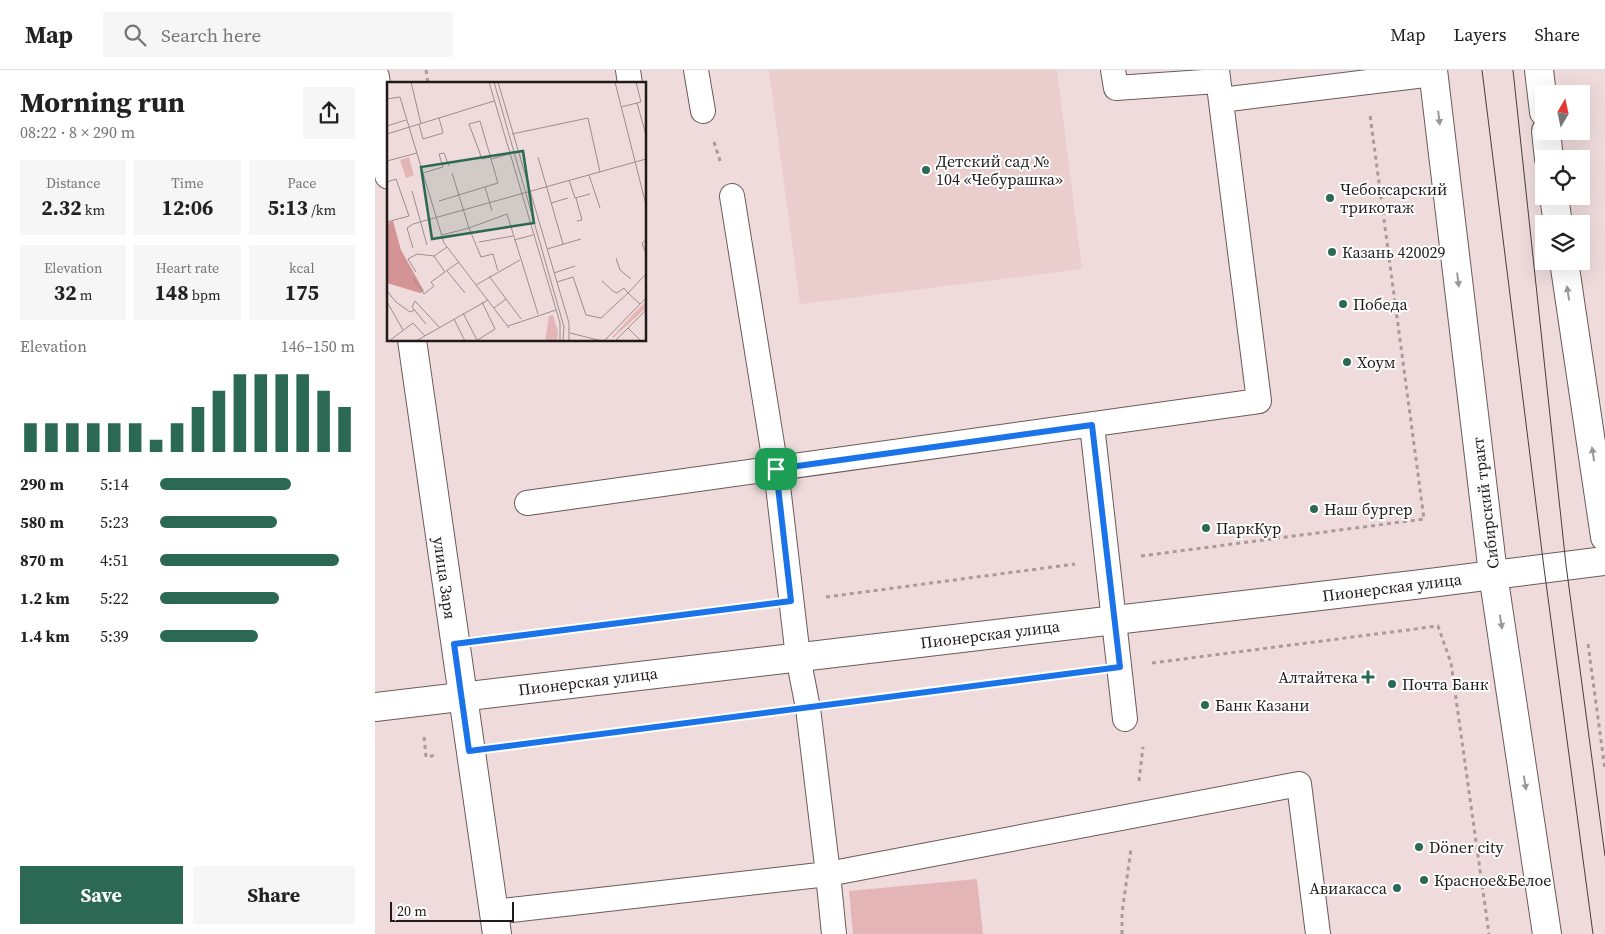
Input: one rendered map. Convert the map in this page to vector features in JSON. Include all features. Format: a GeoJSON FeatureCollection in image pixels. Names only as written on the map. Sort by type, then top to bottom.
{"type":"FeatureCollection","features":[{"type":"Feature","properties":{"kind":"street"},"geometry":{"type":"LineString","coordinates":[[1539,70],[1541,85]]}},
{"type":"Feature","properties":{"kind":"street","name":"Сибирский тракт"},"geometry":{"type":"LineString","coordinates":[[1433,72],[1493,574],[1547,934]]}},
{"type":"Feature","properties":{"kind":"street"},"geometry":{"type":"LineString","coordinates":[[375,77],[387,143]]}},
{"type":"Feature","properties":{"kind":"street"},"geometry":{"type":"LineString","coordinates":[[1565,270],[1605,537]]}},
{"type":"Feature","properties":{"kind":"street","name":"улица Заря"},"geometry":{"type":"LineString","coordinates":[[412,341],[461,696],[495,923]]}},
{"type":"Feature","properties":{"kind":"street","name":"Пионерская улица"},"geometry":{"type":"LineString","coordinates":[[375,707],[1422,584],[1605,560]]}},
{"type":"Feature","properties":{"kind":"lane"},"geometry":{"type":"LineString","coordinates":[[696,70],[703,111]]}},
{"type":"Feature","properties":{"kind":"lane"},"geometry":{"type":"LineString","coordinates":[[1113,70],[1116,88],[1366,81],[1433,72]]}},
{"type":"Feature","properties":{"kind":"lane"},"geometry":{"type":"LineString","coordinates":[[527,503],[1259,400],[1219,84]]}},
{"type":"Feature","properties":{"kind":"lane"},"geometry":{"type":"LineString","coordinates":[[731,196],[776,469],[798,656],[808,708],[834,934]]}},
{"type":"Feature","properties":{"kind":"lane"},"geometry":{"type":"LineString","coordinates":[[1092,425],[1125,720]]}},
{"type":"Feature","properties":{"kind":"lane"},"geometry":{"type":"LineString","coordinates":[[495,923],[828,874],[1299,784],[1318,934]]}},
{"type":"Feature","properties":{"kind":"path"},"geometry":{"type":"LineString","coordinates":[[454,644],[1425,519],[1366,81]]}},
{"type":"Feature","properties":{"kind":"path"},"geometry":{"type":"LineString","coordinates":[[703,111],[731,196]]}},
{"type":"Feature","properties":{"kind":"path"},"geometry":{"type":"LineString","coordinates":[[469,751],[1438,626],[1451,663],[1489,934]]}},
{"type":"Feature","properties":{"kind":"path"},"geometry":{"type":"LineString","coordinates":[[1588,644],[1605,770]]}},
{"type":"Feature","properties":{"kind":"path"},"geometry":{"type":"LineString","coordinates":[[1122,934],[1122,913],[1135,816]]}},
{"type":"Feature","properties":{"kind":"shaded area","name":"Детский сад № 104 «Чебурашка»"},"geometry":{"type":"Polygon","coordinates":[[[769,70],[1057,70],[1082,269],[800,304],[769,70]]]}},
{"type":"Feature","properties":{"kind":"shaded area"},"geometry":{"type":"Polygon","coordinates":[[[977,879],[983,934],[853,934],[849,891],[977,879]]]}},
{"type":"Feature","properties":{"kind":"tram line"},"geometry":{"type":"LineString","coordinates":[[1482,70],[1544,568],[1593,934]]}},
{"type":"Feature","properties":{"kind":"tram line"},"geometry":{"type":"LineString","coordinates":[[1513,70],[1566,565],[1605,856]]}},
{"type":"Feature","properties":{"kind":"place","name":"Детский сад № 104 «Чебурашка»"},"geometry":{"type":"Point","coordinates":[926,170]}},
{"type":"Feature","properties":{"kind":"place","name":"Чебоксарский трикотаж"},"geometry":{"type":"Point","coordinates":[1330,198]}},
{"type":"Feature","properties":{"kind":"place","name":"Казань 420029"},"geometry":{"type":"Point","coordinates":[1332,252]}},
{"type":"Feature","properties":{"kind":"place","name":"Победа"},"geometry":{"type":"Point","coordinates":[1343,304]}},
{"type":"Feature","properties":{"kind":"place","name":"Хоум"},"geometry":{"type":"Point","coordinates":[1347,362]}},
{"type":"Feature","properties":{"kind":"place","name":"Наш бургер"},"geometry":{"type":"Point","coordinates":[1314,509]}},
{"type":"Feature","properties":{"kind":"place","name":"ПаркКур"},"geometry":{"type":"Point","coordinates":[1206,528]}},
{"type":"Feature","properties":{"kind":"place","name":"Алтайтека"},"geometry":{"type":"Point","coordinates":[1368,677]}},
{"type":"Feature","properties":{"kind":"place","name":"Почта Банк"},"geometry":{"type":"Point","coordinates":[1392,684]}},
{"type":"Feature","properties":{"kind":"place","name":"Банк Казани"},"geometry":{"type":"Point","coordinates":[1205,705]}},
{"type":"Feature","properties":{"kind":"place","name":"Döner city"},"geometry":{"type":"Point","coordinates":[1419,847]}},
{"type":"Feature","properties":{"kind":"place","name":"Красное&Белое"},"geometry":{"type":"Point","coordinates":[1424,880]}},
{"type":"Feature","properties":{"kind":"place","name":"Авиакасса"},"geometry":{"type":"Point","coordinates":[1397,888]}},
{"type":"Feature","properties":{"kind":"route"},"geometry":{"type":"LineString","coordinates":[[1092,425],[1120,667],[469,751],[454,644],[791,601],[776,469],[1092,425]]}}]}
